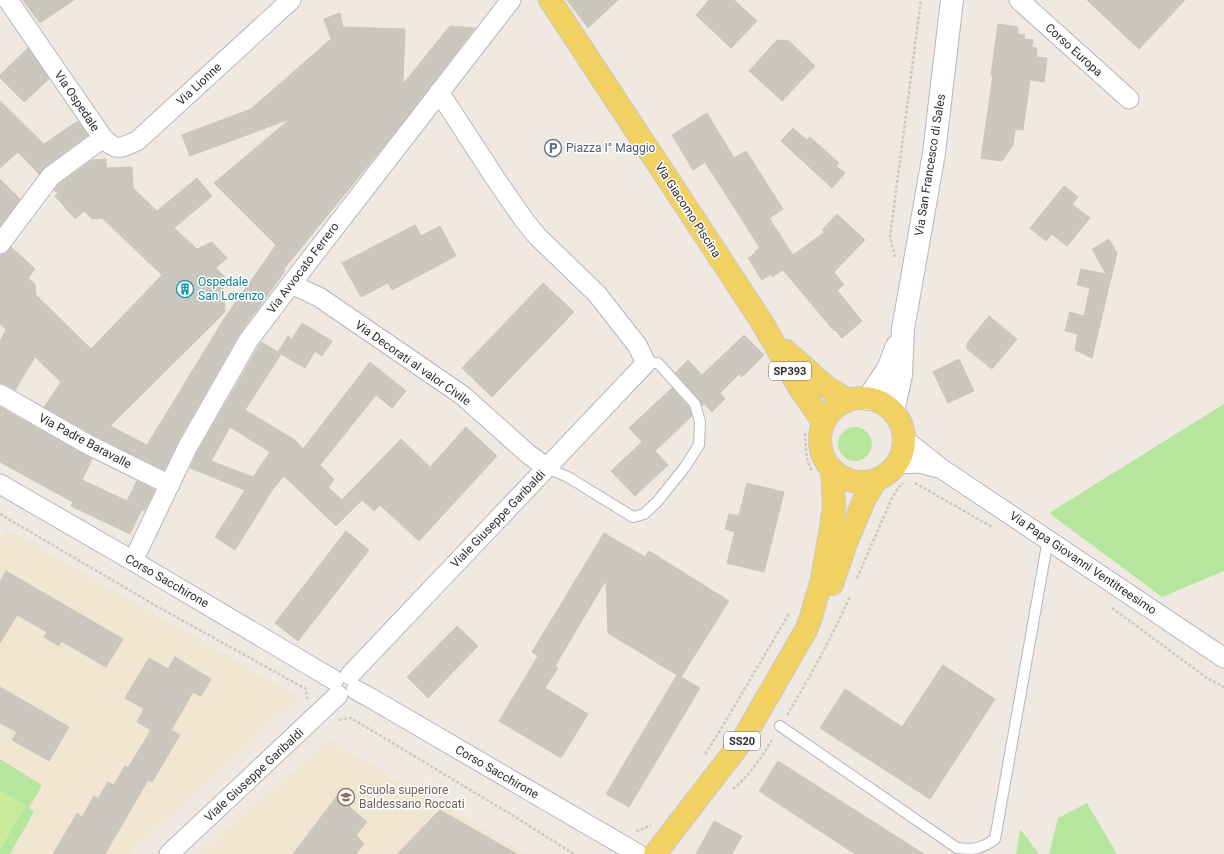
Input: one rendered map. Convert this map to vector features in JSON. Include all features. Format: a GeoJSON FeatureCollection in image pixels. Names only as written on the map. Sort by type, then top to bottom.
{"type":"FeatureCollection","features":[{"type":"Feature","properties":{"kind":"main road","name":"Via Giacomo Piscina"},"geometry":{"type":"LineString","coordinates":[[550,0],[760,319],[799,387],[824,422]]}},
{"type":"Feature","properties":{"kind":"main road","name":"Via San Francesco di Sales"},"geometry":{"type":"LineString","coordinates":[[903,330],[934,153],[952,0]]}},
{"type":"Feature","properties":{"kind":"main road","name":"Via Giacomo Piscina"},"geometry":{"type":"LineString","coordinates":[[760,319],[789,355],[825,386],[858,399]]}},
{"type":"Feature","properties":{"kind":"main road"},"geometry":{"type":"LineString","coordinates":[[858,399],[888,369],[903,330]]}},
{"type":"Feature","properties":{"kind":"main road"},"geometry":{"type":"LineString","coordinates":[[893,412],[900,375],[903,330]]}},
{"type":"Feature","properties":{"kind":"main road"},"geometry":{"type":"LineString","coordinates":[[858,399],[882,403],[893,412],[899,420],[904,439],[900,473],[888,473],[876,480],[853,482],[832,470],[824,460],[820,448],[820,435],[824,422],[838,405],[858,399]]}},
{"type":"Feature","properties":{"kind":"main road","name":"SS20"},"geometry":{"type":"LineString","coordinates":[[655,854],[742,741],[806,630],[822,579],[832,527],[834,507],[832,470]]}},
{"type":"Feature","properties":{"kind":"main road","name":"SS20"},"geometry":{"type":"LineString","coordinates":[[811,617],[832,585],[846,542],[865,498],[876,480]]}},
{"type":"Feature","properties":{"kind":"street","name":"Via Ospedale"},"geometry":{"type":"LineString","coordinates":[[0,244],[51,176],[102,138],[8,0]]}},
{"type":"Feature","properties":{"kind":"street","name":"Via Lionne"},"geometry":{"type":"LineString","coordinates":[[102,138],[110,146],[120,148],[137,141],[291,0]]}},
{"type":"Feature","properties":{"kind":"street","name":"Via Avvocato Ferrero"},"geometry":{"type":"LineString","coordinates":[[133,561],[187,448],[248,341],[511,0]]}},
{"type":"Feature","properties":{"kind":"street","name":"Corso Europa"},"geometry":{"type":"LineString","coordinates":[[1019,0],[1129,100]]}},
{"type":"Feature","properties":{"kind":"street"},"geometry":{"type":"LineString","coordinates":[[439,92],[494,178],[524,220],[537,236],[597,294],[637,345],[646,363]]}},
{"type":"Feature","properties":{"kind":"street","name":"Via Decorati al valor Civile"},"geometry":{"type":"LineString","coordinates":[[291,284],[319,297],[462,395],[527,453],[547,468]]}},
{"type":"Feature","properties":{"kind":"street","name":"Viale Giuseppe Garibaldi"},"geometry":{"type":"LineString","coordinates":[[169,854],[344,685],[646,363]]}},
{"type":"Feature","properties":{"kind":"street","name":"Via Padre Baravalle"},"geometry":{"type":"LineString","coordinates":[[0,394],[87,444],[170,485]]}},
{"type":"Feature","properties":{"kind":"street","name":"Via Papa Giovanni Ventitreesimo"},"geometry":{"type":"LineString","coordinates":[[904,439],[942,469],[1224,658]]}},
{"type":"Feature","properties":{"kind":"street","name":"Via Papa Giovanni Ventitreesimo"},"geometry":{"type":"LineString","coordinates":[[900,473],[920,463],[942,469]]}},
{"type":"Feature","properties":{"kind":"street","name":"Corso Sacchirone"},"geometry":{"type":"LineString","coordinates":[[0,484],[344,685],[369,697],[638,854]]}},
{"type":"Feature","properties":{"kind":"lane"},"geometry":{"type":"LineString","coordinates":[[547,468],[568,477],[633,517],[644,514],[657,502],[685,467],[699,445],[700,422],[695,404],[658,363],[646,363]]}},
{"type":"Feature","properties":{"kind":"lane"},"geometry":{"type":"LineString","coordinates":[[780,726],[957,848],[970,850],[986,845],[995,839],[1048,539]]}},
{"type":"Feature","properties":{"kind":"path"},"geometry":{"type":"LineString","coordinates":[[854,585],[892,498],[898,488],[900,473]]}},
{"type":"Feature","properties":{"kind":"path"},"geometry":{"type":"LineString","coordinates":[[913,482],[998,531]]}},
{"type":"Feature","properties":{"kind":"path"},"geometry":{"type":"LineString","coordinates":[[0,514],[158,606],[306,689],[308,703]]}},
{"type":"Feature","properties":{"kind":"path"},"geometry":{"type":"LineString","coordinates":[[730,790],[748,774],[762,758],[828,642],[851,592]]}},
{"type":"Feature","properties":{"kind":"path"},"geometry":{"type":"LineString","coordinates":[[1107,604],[1207,678],[1224,687]]}},
{"type":"Feature","properties":{"kind":"path"},"geometry":{"type":"LineString","coordinates":[[335,721],[351,718],[574,854]]}},
{"type":"Feature","properties":{"kind":"shaded area"},"geometry":{"type":"Polygon","coordinates":[[[7,529],[299,697],[130,854],[10,854],[34,813],[29,808],[42,785],[0,759],[0,541],[7,529]]]}},
{"type":"Feature","properties":{"kind":"shaded area","name":"Scuola superiore Baldessano Roccati"},"geometry":{"type":"Polygon","coordinates":[[[329,740],[527,854],[198,854],[329,740]]]}},
{"type":"Feature","properties":{"kind":"green space"},"geometry":{"type":"Polygon","coordinates":[[[1224,404],[1224,571],[1162,597],[1049,513],[1224,404]]]}},
{"type":"Feature","properties":{"kind":"green space"},"geometry":{"type":"Polygon","coordinates":[[[855,427],[867,432],[872,444],[867,456],[855,461],[843,456],[838,444],[843,432],[855,427]]]}},
{"type":"Feature","properties":{"kind":"green space"},"geometry":{"type":"Polygon","coordinates":[[[0,759],[42,785],[29,808],[34,812],[10,854],[0,854],[0,759]]]}},
{"type":"Feature","properties":{"kind":"green space"},"geometry":{"type":"Polygon","coordinates":[[[0,791],[26,805],[0,850],[0,791]]]}},
{"type":"Feature","properties":{"kind":"green space"},"geometry":{"type":"Polygon","coordinates":[[[1087,803],[1117,854],[1049,854],[1058,818],[1087,803]]]}},
{"type":"Feature","properties":{"kind":"green space"},"geometry":{"type":"Polygon","coordinates":[[[1020,829],[1039,854],[1016,854],[1020,829]]]}},
{"type":"Feature","properties":{"kind":"building"},"geometry":{"type":"Polygon","coordinates":[[[23,0],[74,0],[40,23],[23,0]]]}},
{"type":"Feature","properties":{"kind":"building"},"geometry":{"type":"Polygon","coordinates":[[[567,0],[618,0],[588,28],[567,0]]]}},
{"type":"Feature","properties":{"kind":"building"},"geometry":{"type":"Polygon","coordinates":[[[709,0],[734,0],[757,21],[731,48],[696,15],[709,0]]]}},
{"type":"Feature","properties":{"kind":"building"},"geometry":{"type":"Polygon","coordinates":[[[1087,0],[1185,0],[1139,49],[1087,0]]]}},
{"type":"Feature","properties":{"kind":"building"},"geometry":{"type":"Polygon","coordinates":[[[340,13],[343,27],[405,29],[403,84],[450,26],[475,28],[401,125],[283,270],[285,271],[238,336],[177,443],[164,470],[92,434],[44,407],[61,382],[35,357],[15,390],[5,384],[0,383],[0,341],[6,330],[0,324],[0,255],[5,254],[11,247],[35,269],[28,278],[35,284],[36,295],[91,349],[162,275],[102,218],[92,219],[84,211],[75,219],[55,196],[58,193],[54,190],[59,184],[92,160],[106,159],[106,168],[132,167],[133,188],[157,211],[197,178],[212,196],[174,228],[197,249],[212,242],[227,258],[216,268],[223,275],[225,312],[110,426],[147,445],[224,319],[276,245],[214,183],[290,119],[190,156],[182,135],[251,109],[331,39],[324,19],[340,13]]]}},
{"type":"Feature","properties":{"kind":"building"},"geometry":{"type":"Polygon","coordinates":[[[998,24],[1018,27],[1017,34],[1025,35],[1024,39],[1033,40],[1032,47],[1037,48],[1036,57],[1047,58],[1044,82],[1030,80],[1023,130],[1015,129],[1013,145],[1002,161],[981,158],[993,75],[991,75],[998,24]]]}},
{"type":"Feature","properties":{"kind":"building"},"geometry":{"type":"Polygon","coordinates":[[[777,40],[789,41],[815,66],[782,101],[749,71],[777,40]]]}},
{"type":"Feature","properties":{"kind":"building"},"geometry":{"type":"Polygon","coordinates":[[[28,48],[49,79],[24,102],[0,78],[0,75],[28,48]]]}},
{"type":"Feature","properties":{"kind":"building"},"geometry":{"type":"Polygon","coordinates":[[[0,101],[44,144],[78,121],[88,135],[45,167],[39,174],[18,152],[0,168],[0,101]]]}},
{"type":"Feature","properties":{"kind":"building"},"geometry":{"type":"Polygon","coordinates":[[[707,113],[734,158],[746,151],[783,209],[769,218],[793,255],[825,232],[822,230],[837,214],[865,240],[834,272],[844,285],[837,290],[862,321],[842,338],[835,330],[834,331],[783,270],[772,277],[771,274],[762,280],[748,258],[756,253],[755,251],[760,248],[705,162],[693,170],[672,135],[707,113]]]}},
{"type":"Feature","properties":{"kind":"building"},"geometry":{"type":"Polygon","coordinates":[[[793,128],[807,140],[810,137],[839,163],[836,166],[845,173],[832,188],[781,141],[793,128]]]}},
{"type":"Feature","properties":{"kind":"building"},"geometry":{"type":"Polygon","coordinates":[[[0,179],[20,199],[0,226],[0,179]]]}},
{"type":"Feature","properties":{"kind":"building"},"geometry":{"type":"Polygon","coordinates":[[[1064,186],[1078,197],[1072,204],[1090,218],[1067,246],[1052,234],[1046,241],[1030,228],[1064,186]]]}},
{"type":"Feature","properties":{"kind":"building"},"geometry":{"type":"Polygon","coordinates":[[[415,225],[421,236],[440,226],[456,256],[392,290],[388,283],[361,297],[342,263],[415,225]]]}},
{"type":"Feature","properties":{"kind":"building"},"geometry":{"type":"Polygon","coordinates":[[[1109,239],[1117,253],[1092,358],[1075,350],[1078,334],[1065,331],[1070,312],[1084,316],[1090,288],[1077,285],[1081,269],[1106,274],[1092,249],[1109,239]]]}},
{"type":"Feature","properties":{"kind":"building"},"geometry":{"type":"Polygon","coordinates":[[[543,283],[574,312],[492,397],[462,368],[543,283]]]}},
{"type":"Feature","properties":{"kind":"building"},"geometry":{"type":"Polygon","coordinates":[[[989,316],[1017,339],[992,369],[967,349],[967,343],[989,316]]]}},
{"type":"Feature","properties":{"kind":"building"},"geometry":{"type":"Polygon","coordinates":[[[302,323],[332,341],[322,356],[315,351],[305,368],[281,354],[245,410],[295,440],[303,449],[370,362],[406,391],[392,408],[376,395],[320,465],[334,480],[328,487],[342,500],[401,439],[430,467],[466,427],[497,456],[419,541],[380,505],[374,511],[362,500],[336,526],[284,476],[273,489],[235,550],[215,537],[245,490],[190,468],[197,453],[261,342],[278,352],[288,336],[292,339],[302,323]],[[230,427],[211,461],[253,477],[270,452],[230,427]]]}},
{"type":"Feature","properties":{"kind":"building"},"geometry":{"type":"Polygon","coordinates":[[[744,335],[764,355],[742,377],[739,374],[720,393],[725,399],[712,412],[704,404],[702,406],[700,400],[675,373],[688,360],[702,375],[744,335]]]}},
{"type":"Feature","properties":{"kind":"building"},"geometry":{"type":"Polygon","coordinates":[[[959,359],[974,391],[948,403],[933,372],[959,359]]]}},
{"type":"Feature","properties":{"kind":"building"},"geometry":{"type":"Polygon","coordinates":[[[672,388],[689,407],[692,416],[655,451],[668,465],[635,496],[611,471],[642,442],[629,428],[672,388]]]}},
{"type":"Feature","properties":{"kind":"building"},"geometry":{"type":"Polygon","coordinates":[[[0,407],[92,459],[82,480],[127,501],[137,481],[155,490],[144,511],[142,509],[130,534],[71,506],[73,502],[0,462],[0,407]]]}},
{"type":"Feature","properties":{"kind":"building"},"geometry":{"type":"Polygon","coordinates":[[[747,483],[784,492],[764,572],[727,563],[735,532],[725,529],[729,514],[739,516],[747,483]]]}},
{"type":"Feature","properties":{"kind":"building"},"geometry":{"type":"Polygon","coordinates":[[[346,531],[369,550],[298,641],[275,623],[346,531]]]}},
{"type":"Feature","properties":{"kind":"building"},"geometry":{"type":"Polygon","coordinates":[[[604,533],[645,557],[649,551],[729,601],[681,677],[700,688],[629,807],[606,794],[677,675],[608,633],[606,580],[555,666],[558,668],[545,688],[588,714],[561,758],[499,721],[538,656],[532,652],[604,533]]]}},
{"type":"Feature","properties":{"kind":"building"},"geometry":{"type":"Polygon","coordinates":[[[6,571],[123,639],[106,667],[61,641],[59,646],[44,637],[47,632],[17,615],[0,643],[0,582],[6,571]]]}},
{"type":"Feature","properties":{"kind":"building"},"geometry":{"type":"Polygon","coordinates":[[[457,626],[478,646],[428,698],[407,677],[457,626]]]}},
{"type":"Feature","properties":{"kind":"building"},"geometry":{"type":"Polygon","coordinates":[[[175,657],[211,679],[201,696],[193,692],[171,730],[180,735],[152,782],[148,780],[105,854],[53,854],[77,813],[82,817],[94,796],[98,799],[108,782],[114,785],[125,766],[128,768],[151,730],[137,722],[144,709],[125,698],[149,658],[168,669],[175,657]]]}},
{"type":"Feature","properties":{"kind":"building"},"geometry":{"type":"Polygon","coordinates":[[[943,665],[995,699],[930,799],[820,728],[845,689],[902,727],[943,665]]]}},
{"type":"Feature","properties":{"kind":"building"},"geometry":{"type":"Polygon","coordinates":[[[0,687],[69,727],[49,761],[12,740],[17,732],[0,723],[0,687]]]}},
{"type":"Feature","properties":{"kind":"building"},"geometry":{"type":"Polygon","coordinates":[[[778,761],[924,854],[855,854],[759,791],[778,761]]]}},
{"type":"Feature","properties":{"kind":"building"},"geometry":{"type":"Polygon","coordinates":[[[337,796],[367,822],[356,835],[364,844],[356,854],[293,854],[337,796]]]}},
{"type":"Feature","properties":{"kind":"building"},"geometry":{"type":"Polygon","coordinates":[[[440,810],[517,854],[397,854],[440,810]]]}},
{"type":"Feature","properties":{"kind":"building"},"geometry":{"type":"Polygon","coordinates":[[[714,821],[742,836],[732,854],[696,854],[714,821]]]}},
{"type":"Feature","properties":{"kind":"place","name":"Piazza I° Maggio"},"geometry":{"type":"Point","coordinates":[553,148]}},
{"type":"Feature","properties":{"kind":"place","name":"Ospedale San Lorenzo"},"geometry":{"type":"Point","coordinates":[185,289]}},
{"type":"Feature","properties":{"kind":"place","name":"Scuola superiore Baldessano Roccati"},"geometry":{"type":"Point","coordinates":[346,797]}}]}
